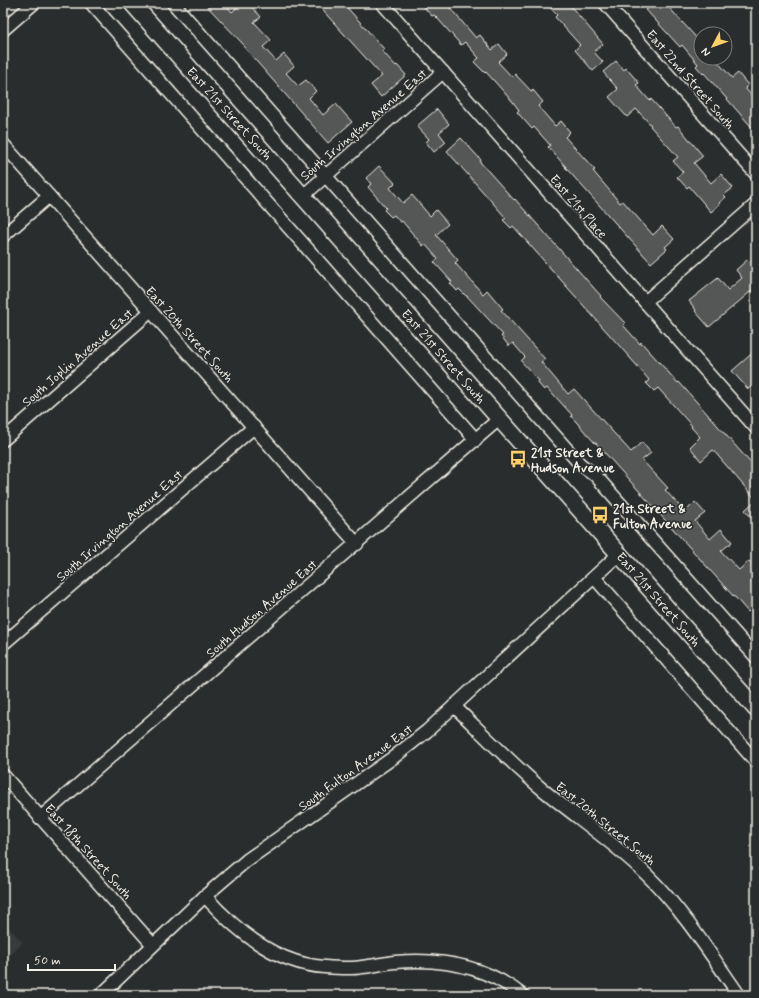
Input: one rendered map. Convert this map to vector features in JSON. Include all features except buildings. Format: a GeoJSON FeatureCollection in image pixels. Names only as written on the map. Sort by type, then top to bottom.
{"type":"FeatureCollection","features":[{"type":"Feature","properties":{"kind":"main road","name":"East 21st Street South"},"geometry":{"type":"LineString","coordinates":[[132,3],[756,709]]}},
{"type":"Feature","properties":{"kind":"street"},"geometry":{"type":"LineString","coordinates":[[3,30],[34,3]]}},
{"type":"Feature","properties":{"kind":"street"},"geometry":{"type":"LineString","coordinates":[[91,3],[476,440]]}},
{"type":"Feature","properties":{"kind":"street"},"geometry":{"type":"LineString","coordinates":[[173,3],[580,464],[596,475],[756,657]]}},
{"type":"Feature","properties":{"kind":"street","name":"East 21st Place"},"geometry":{"type":"LineString","coordinates":[[382,3],[645,302],[754,423]]}},
{"type":"Feature","properties":{"kind":"street","name":"East 22nd Street South"},"geometry":{"type":"LineString","coordinates":[[605,3],[756,174]]}},
{"type":"Feature","properties":{"kind":"street","name":"South Irvington Avenue East"},"geometry":{"type":"LineString","coordinates":[[303,196],[443,72]]}},
{"type":"Feature","properties":{"kind":"street","name":"East 20th Street South"},"geometry":{"type":"LineString","coordinates":[[3,144],[356,544]]}},
{"type":"Feature","properties":{"kind":"street"},"geometry":{"type":"LineString","coordinates":[[3,236],[49,196]]}},
{"type":"Feature","properties":{"kind":"street"},"geometry":{"type":"LineString","coordinates":[[645,302],[756,204]]}},
{"type":"Feature","properties":{"kind":"street","name":"South Joplin Avenue East"},"geometry":{"type":"LineString","coordinates":[[3,440],[151,311]]}},
{"type":"Feature","properties":{"kind":"street","name":"South Hudson Avenue East"},"geometry":{"type":"LineString","coordinates":[[40,818],[499,419]]}},
{"type":"Feature","properties":{"kind":"street","name":"South Irvington Avenue East"},"geometry":{"type":"LineString","coordinates":[[3,644],[254,427]]}},
{"type":"Feature","properties":{"kind":"street","name":"South Fulton Avenue East"},"geometry":{"type":"LineString","coordinates":[[101,995],[205,896],[247,860],[394,757],[427,731],[619,554]]}},
{"type":"Feature","properties":{"kind":"street"},"geometry":{"type":"LineString","coordinates":[[594,577],[756,762]]}},
{"type":"Feature","properties":{"kind":"street","name":"East 20th Street South"},"geometry":{"type":"LineString","coordinates":[[454,706],[541,789],[623,852],[648,876],[675,907],[739,995]]}},
{"type":"Feature","properties":{"kind":"street","name":"East 18th Street South"},"geometry":{"type":"LineString","coordinates":[[3,775],[153,945]]}},
{"type":"Feature","properties":{"kind":"street"},"geometry":{"type":"LineString","coordinates":[[205,896],[224,917],[251,939],[276,953],[302,963],[324,967],[360,968],[395,962],[442,962],[466,966],[484,972],[522,995]]}},
{"type":"Feature","properties":{"kind":"shaded area"},"geometry":{"type":"Polygon","coordinates":[[[3,921],[23,943],[3,961],[3,921]]]}},
{"type":"Feature","properties":{"kind":"place","name":"21st Street & Hudson Avenue"},"geometry":{"type":"Point","coordinates":[518,459]}},
{"type":"Feature","properties":{"kind":"place","name":"21st Street & Fulton Avenue"},"geometry":{"type":"Point","coordinates":[600,515]}}]}
